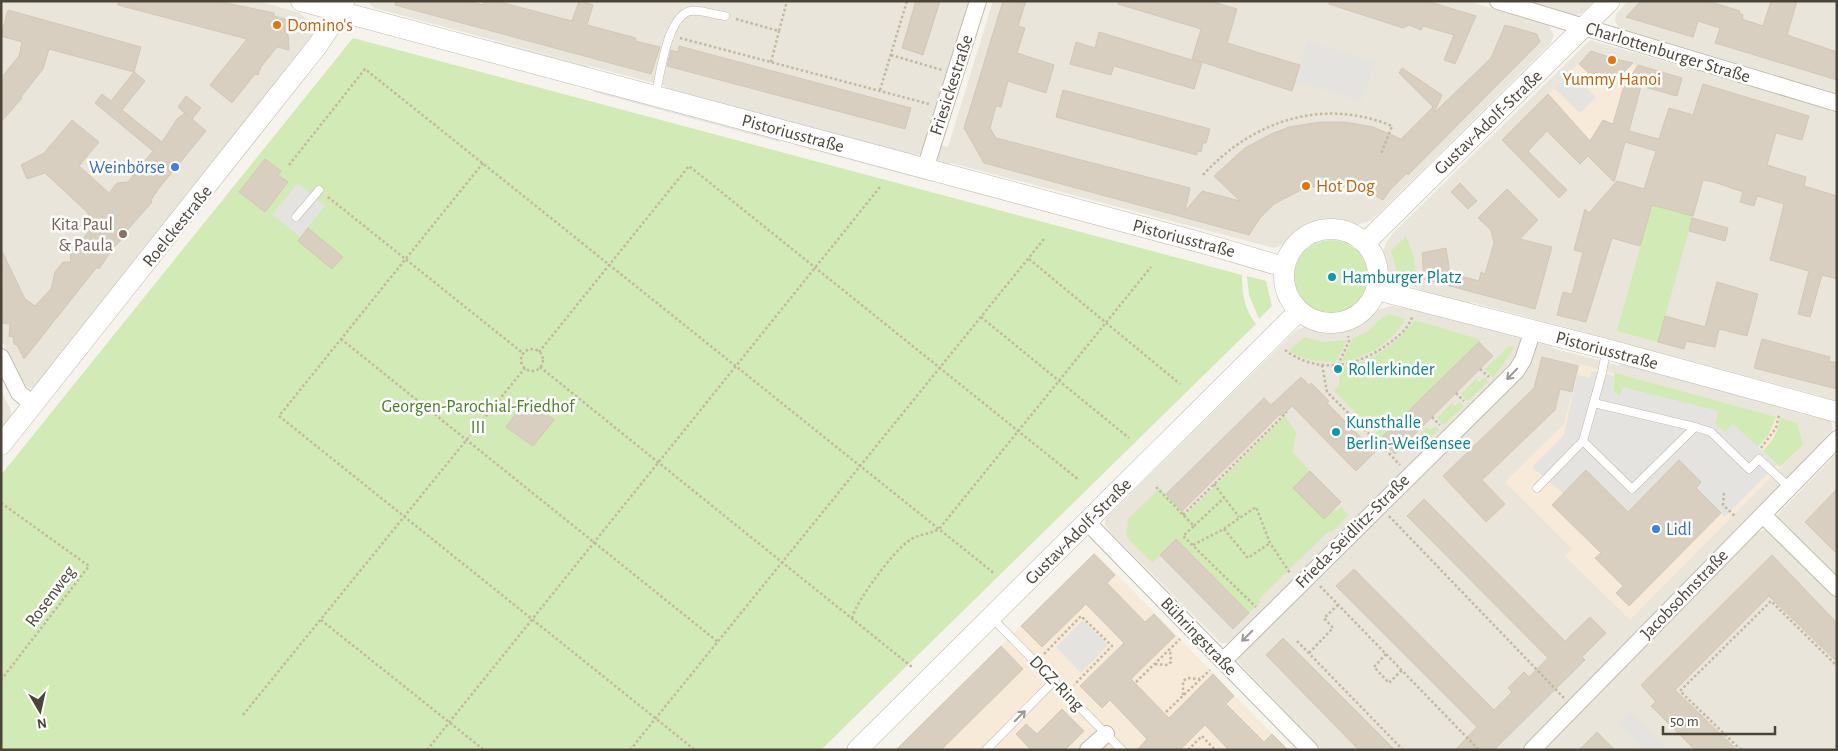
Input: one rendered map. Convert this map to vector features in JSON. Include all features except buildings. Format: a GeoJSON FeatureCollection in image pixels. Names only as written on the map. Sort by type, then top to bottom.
{"type":"FeatureCollection","features":[{"type":"Feature","properties":{"kind":"street","name":"Pistoriusstraße"},"geometry":{"type":"LineString","coordinates":[[301,1],[342,7],[655,96],[1284,267]]}},
{"type":"Feature","properties":{"kind":"street","name":"Friesickestraße"},"geometry":{"type":"LineString","coordinates":[[926,169],[978,1]]}},
{"type":"Feature","properties":{"kind":"street","name":"Charlottenburger Straße"},"geometry":{"type":"LineString","coordinates":[[1498,1],[1837,103]]}},
{"type":"Feature","properties":{"kind":"street","name":"Gustav-Adolf-Straße"},"geometry":{"type":"LineString","coordinates":[[1365,242],[1610,1]]}},
{"type":"Feature","properties":{"kind":"street","name":"Roelckestraße"},"geometry":{"type":"LineString","coordinates":[[1,445],[210,185],[324,38],[342,7]]}},
{"type":"Feature","properties":{"kind":"street"},"geometry":{"type":"LineString","coordinates":[[1322,229],[1343,230],[1365,242],[1376,260],[1379,275],[1377,290],[1364,310],[1345,322],[1330,324],[1314,321],[1299,311],[1291,302],[1285,288],[1284,267],[1296,244],[1303,238],[1322,229]]}},
{"type":"Feature","properties":{"kind":"street","name":"Pistoriusstraße"},"geometry":{"type":"LineString","coordinates":[[1377,290],[1606,349],[1837,412]]}},
{"type":"Feature","properties":{"kind":"street","name":"Gustav-Adolf-Straße"},"geometry":{"type":"LineString","coordinates":[[864,745],[1299,311]]}},
{"type":"Feature","properties":{"kind":"street","name":"Frieda-Seidlitz-Straße"},"geometry":{"type":"LineString","coordinates":[[1218,664],[1516,371],[1523,360],[1533,330]]}},
{"type":"Feature","properties":{"kind":"street"},"geometry":{"type":"LineString","coordinates":[[1,357],[19,393],[33,404]]}},
{"type":"Feature","properties":{"kind":"street","name":"Jacobsohnstraße"},"geometry":{"type":"LineString","coordinates":[[1532,750],[1837,439]]}},
{"type":"Feature","properties":{"kind":"street"},"geometry":{"type":"LineString","coordinates":[[1763,515],[1837,588]]}},
{"type":"Feature","properties":{"kind":"street","name":"Bühringstraße"},"geometry":{"type":"LineString","coordinates":[[1088,523],[1218,664],[1310,750]]}},
{"type":"Feature","properties":{"kind":"street"},"geometry":{"type":"LineString","coordinates":[[1088,750],[1106,734]]}},
{"type":"Feature","properties":{"kind":"lane"},"geometry":{"type":"LineString","coordinates":[[655,96],[669,35],[683,14],[692,10],[725,16]]}},
{"type":"Feature","properties":{"kind":"lane"},"geometry":{"type":"LineString","coordinates":[[296,218],[319,190]]}},
{"type":"Feature","properties":{"kind":"lane"},"geometry":{"type":"LineString","coordinates":[[1537,488],[1583,441],[1606,349]]}},
{"type":"Feature","properties":{"kind":"lane"},"geometry":{"type":"LineString","coordinates":[[1594,402],[1711,432],[1749,469],[1759,459],[1790,488]]}},
{"type":"Feature","properties":{"kind":"lane"},"geometry":{"type":"LineString","coordinates":[[1583,441],[1632,489],[1695,428]]}},
{"type":"Feature","properties":{"kind":"lane","name":"DGZ-Ring"},"geometry":{"type":"LineString","coordinates":[[991,617],[1122,750]]}},
{"type":"Feature","properties":{"kind":"lane"},"geometry":{"type":"LineString","coordinates":[[986,750],[1054,681]]}},
{"type":"Feature","properties":{"kind":"path"},"geometry":{"type":"LineString","coordinates":[[771,62],[788,1]]}},
{"type":"Feature","properties":{"kind":"path"},"geometry":{"type":"LineString","coordinates":[[880,90],[907,1]]}},
{"type":"Feature","properties":{"kind":"path"},"geometry":{"type":"LineString","coordinates":[[725,16],[780,31]]}},
{"type":"Feature","properties":{"kind":"path"},"geometry":{"type":"LineString","coordinates":[[669,35],[932,105]]}},
{"type":"Feature","properties":{"kind":"path"},"geometry":{"type":"LineString","coordinates":[[891,55],[942,70]]}},
{"type":"Feature","properties":{"kind":"path"},"geometry":{"type":"LineString","coordinates":[[288,165],[365,69],[995,574]]}},
{"type":"Feature","properties":{"kind":"path"},"geometry":{"type":"LineString","coordinates":[[1203,175],[1227,151],[1240,142],[1273,124],[1307,114],[1351,114],[1392,126],[1381,154]]}},
{"type":"Feature","properties":{"kind":"path"},"geometry":{"type":"LineString","coordinates":[[484,163],[279,416],[695,750]]}},
{"type":"Feature","properties":{"kind":"path"},"geometry":{"type":"LineString","coordinates":[[539,352],[689,166],[1079,480]]}},
{"type":"Feature","properties":{"kind":"path"},"geometry":{"type":"LineString","coordinates":[[427,750],[880,186]]}},
{"type":"Feature","properties":{"kind":"path"},"geometry":{"type":"LineString","coordinates":[[319,190],[524,354]]}},
{"type":"Feature","properties":{"kind":"path"},"geometry":{"type":"LineString","coordinates":[[630,750],[1044,239]]}},
{"type":"Feature","properties":{"kind":"path"},"geometry":{"type":"LineString","coordinates":[[1029,258],[1180,384]]}},
{"type":"Feature","properties":{"kind":"path"},"geometry":{"type":"LineString","coordinates":[[852,618],[862,597],[902,547],[915,537],[929,535],[939,529],[1151,267]]}},
{"type":"Feature","properties":{"kind":"path"},"geometry":{"type":"LineString","coordinates":[[1283,349],[1296,358],[1322,365],[1353,363],[1376,354],[1400,335],[1413,316]]}},
{"type":"Feature","properties":{"kind":"path"},"geometry":{"type":"LineString","coordinates":[[981,317],[1129,438]]}},
{"type":"Feature","properties":{"kind":"path"},"geometry":{"type":"LineString","coordinates":[[1338,365],[1349,341],[1348,336]]}},
{"type":"Feature","properties":{"kind":"path"},"geometry":{"type":"LineString","coordinates":[[341,339],[718,642]]}},
{"type":"Feature","properties":{"kind":"path"},"geometry":{"type":"LineString","coordinates":[[529,350],[539,352],[543,358],[540,368],[531,371],[525,368],[522,363],[524,354],[529,350]]}},
{"type":"Feature","properties":{"kind":"path"},"geometry":{"type":"LineString","coordinates":[[1322,365],[1327,392],[1377,442]]}},
{"type":"Feature","properties":{"kind":"path"},"geometry":{"type":"LineString","coordinates":[[243,715],[525,368]]}},
{"type":"Feature","properties":{"kind":"path"},"geometry":{"type":"LineString","coordinates":[[540,368],[912,667]]}},
{"type":"Feature","properties":{"kind":"path"},"geometry":{"type":"LineString","coordinates":[[1183,515],[1287,412]]}},
{"type":"Feature","properties":{"kind":"path"},"geometry":{"type":"LineString","coordinates":[[1759,459],[1758,451],[1776,428],[1779,415]]}},
{"type":"Feature","properties":{"kind":"path"},"geometry":{"type":"LineString","coordinates":[[1382,446],[1410,474]]}},
{"type":"Feature","properties":{"kind":"path"},"geometry":{"type":"LineString","coordinates":[[1214,484],[1240,517]]}},
{"type":"Feature","properties":{"kind":"path"},"geometry":{"type":"LineString","coordinates":[[1156,487],[1194,526]]}},
{"type":"Feature","properties":{"kind":"path"},"geometry":{"type":"LineString","coordinates":[[1724,493],[1723,505],[1736,517]]}},
{"type":"Feature","properties":{"kind":"path"},"geometry":{"type":"LineString","coordinates":[[1224,498],[1183,536],[1266,617]]}},
{"type":"Feature","properties":{"kind":"path","name":"Rosenweg"},"geometry":{"type":"LineString","coordinates":[[1,504],[89,566],[1,680]]}},
{"type":"Feature","properties":{"kind":"path"},"geometry":{"type":"LineString","coordinates":[[1378,505],[1573,708]]}},
{"type":"Feature","properties":{"kind":"path"},"geometry":{"type":"LineString","coordinates":[[1192,545],[1224,529],[1256,507],[1270,543],[1286,569],[1305,578],[1338,605],[1480,750]]}},
{"type":"Feature","properties":{"kind":"path"},"geometry":{"type":"LineString","coordinates":[[1224,529],[1248,558],[1270,543]]}},
{"type":"Feature","properties":{"kind":"path"},"geometry":{"type":"LineString","coordinates":[[1740,750],[1680,690],[1771,601],[1837,666]]}},
{"type":"Feature","properties":{"kind":"path"},"geometry":{"type":"LineString","coordinates":[[1309,653],[1333,628],[1324,618],[1338,605]]}},
{"type":"Feature","properties":{"kind":"path"},"geometry":{"type":"LineString","coordinates":[[1036,662],[1082,616],[1112,646],[1066,693]]}},
{"type":"Feature","properties":{"kind":"path"},"geometry":{"type":"LineString","coordinates":[[321,620],[484,750]]}},
{"type":"Feature","properties":{"kind":"path"},"geometry":{"type":"LineString","coordinates":[[1136,682],[1182,637]]}},
{"type":"Feature","properties":{"kind":"path"},"geometry":{"type":"LineString","coordinates":[[1297,641],[1403,750]]}},
{"type":"Feature","properties":{"kind":"path"},"geometry":{"type":"LineString","coordinates":[[1155,664],[1168,664],[1170,662],[1170,649]]}},
{"type":"Feature","properties":{"kind":"path"},"geometry":{"type":"LineString","coordinates":[[1386,654],[1374,667],[1389,683],[1402,670]]}},
{"type":"Feature","properties":{"kind":"path"},"geometry":{"type":"LineString","coordinates":[[1166,712],[1218,664]]}},
{"type":"Feature","properties":{"kind":"path"},"geometry":{"type":"LineString","coordinates":[[1183,696],[1183,682],[1187,678],[1200,679]]}},
{"type":"Feature","properties":{"kind":"path"},"geometry":{"type":"LineString","coordinates":[[1188,750],[1202,736],[1215,750]]}},
{"type":"Feature","properties":{"kind":"shaded area"},"geometry":{"type":"Polygon","coordinates":[[[1,1],[258,1],[300,13],[307,19],[312,29],[312,39],[35,387],[30,388],[24,385],[1,339],[1,1]]]}},
{"type":"Feature","properties":{"kind":"shaded area"},"geometry":{"type":"Polygon","coordinates":[[[367,1],[969,1],[924,148],[920,154],[912,156],[908,155],[908,151],[374,8],[367,1]]]}},
{"type":"Feature","properties":{"kind":"shaded area"},"geometry":{"type":"Polygon","coordinates":[[[993,1],[1468,1],[1548,25],[1554,35],[1551,43],[1372,220],[1354,226],[1333,223],[1318,225],[1314,221],[1294,232],[1288,238],[1290,242],[1274,248],[951,163],[949,166],[940,164],[936,155],[940,145],[948,147],[993,1]]]}},
{"type":"Feature","properties":{"kind":"shaded area"},"geometry":{"type":"Polygon","coordinates":[[[1528,1],[1594,1],[1582,13],[1575,15],[1528,1]]]}},
{"type":"Feature","properties":{"kind":"shaded area"},"geometry":{"type":"Polygon","coordinates":[[[1628,1],[1837,1],[1837,93],[1619,28],[1615,21],[1616,14],[1628,1]]]}},
{"type":"Feature","properties":{"kind":"shaded area"},"geometry":{"type":"Polygon","coordinates":[[[1590,40],[1837,111],[1837,405],[1821,398],[1821,396],[1471,302],[1470,305],[1448,300],[1395,280],[1388,274],[1383,252],[1392,234],[1590,40]]]}},
{"type":"Feature","properties":{"kind":"shaded area"},"geometry":{"type":"Polygon","coordinates":[[[494,41],[589,66],[588,68],[494,43],[494,41]]]}},
{"type":"Feature","properties":{"kind":"shaded area"},"geometry":{"type":"Polygon","coordinates":[[[1307,41],[1375,62],[1361,101],[1295,81],[1307,41]]]}},
{"type":"Feature","properties":{"kind":"shaded area"},"geometry":{"type":"Polygon","coordinates":[[[1591,51],[1646,68],[1614,182],[1537,105],[1591,51]]]}},
{"type":"Feature","properties":{"kind":"shaded area"},"geometry":{"type":"Polygon","coordinates":[[[1571,72],[1596,97],[1580,113],[1554,88],[1571,72]]]}},
{"type":"Feature","properties":{"kind":"shaded area"},"geometry":{"type":"Polygon","coordinates":[[[665,86],[908,151],[908,154],[665,90],[665,86]]]}},
{"type":"Feature","properties":{"kind":"shaded area"},"geometry":{"type":"Polygon","coordinates":[[[594,87],[781,138],[780,142],[594,92],[594,87]]]}},
{"type":"Feature","properties":{"kind":"shaded area"},"geometry":{"type":"Polygon","coordinates":[[[796,143],[932,179],[932,182],[795,145],[796,143]]]}},
{"type":"Feature","properties":{"kind":"shaded area"},"geometry":{"type":"Polygon","coordinates":[[[298,183],[325,206],[300,237],[272,214],[298,183]]]}},
{"type":"Feature","properties":{"kind":"shaded area"},"geometry":{"type":"Polygon","coordinates":[[[946,183],[1207,251],[1206,255],[945,185],[946,183]]]}},
{"type":"Feature","properties":{"kind":"shaded area"},"geometry":{"type":"Polygon","coordinates":[[[1392,306],[1440,314],[1520,336],[1520,347],[1508,368],[1229,643],[1221,643],[1110,532],[1105,525],[1105,519],[1295,331],[1304,327],[1332,331],[1347,329],[1360,323],[1377,310],[1392,306]]]}},
{"type":"Feature","properties":{"kind":"shaded area"},"geometry":{"type":"Polygon","coordinates":[[[1542,342],[1551,343],[1552,348],[1814,417],[1816,415],[1831,420],[1833,430],[1520,750],[1322,750],[1238,662],[1238,654],[1535,345],[1542,342]]]}},
{"type":"Feature","properties":{"kind":"shaded area"},"geometry":{"type":"Polygon","coordinates":[[[1622,362],[1816,415],[1815,417],[1619,366],[1622,362]]]}},
{"type":"Feature","properties":{"kind":"shaded area"},"geometry":{"type":"Polygon","coordinates":[[[1580,364],[1797,423],[1803,445],[1630,620],[1565,556],[1572,549],[1505,482],[1564,424],[1580,364]]]}},
{"type":"Feature","properties":{"kind":"shaded area"},"geometry":{"type":"Polygon","coordinates":[[[1592,371],[1614,376],[1613,391],[1619,398],[1623,387],[1718,411],[1715,424],[1725,432],[1733,424],[1777,464],[1725,517],[1696,488],[1701,482],[1679,460],[1628,512],[1587,470],[1564,494],[1532,467],[1564,435],[1577,375],[1590,378],[1592,371]]]}},
{"type":"Feature","properties":{"kind":"shaded area"},"geometry":{"type":"Polygon","coordinates":[[[1,391],[11,410],[11,415],[1,430],[1,391]]]}},
{"type":"Feature","properties":{"kind":"shaded area"},"geometry":{"type":"Polygon","coordinates":[[[1837,453],[1837,580],[1778,521],[1777,515],[1837,453]]]}},
{"type":"Feature","properties":{"kind":"shaded area"},"geometry":{"type":"Polygon","coordinates":[[[1764,530],[1770,532],[1837,598],[1837,750],[1544,750],[1757,533],[1764,530]]]}},
{"type":"Feature","properties":{"kind":"shaded area"},"geometry":{"type":"Polygon","coordinates":[[[1095,552],[1288,750],[895,750],[1017,630],[1095,552]]]}},
{"type":"Feature","properties":{"kind":"shaded area"},"geometry":{"type":"Polygon","coordinates":[[[1083,620],[1108,645],[1081,673],[1056,647],[1083,620]]]}},
{"type":"Feature","properties":{"kind":"shaded area"},"geometry":{"type":"Polygon","coordinates":[[[1630,711],[1668,750],[1644,750],[1618,723],[1630,711]]]}},
{"type":"Feature","properties":{"kind":"green space","name":"Georgen-Parochial-Friedhof III"},"geometry":{"type":"Polygon","coordinates":[[[353,38],[1242,275],[1244,301],[1256,324],[821,750],[1,750],[1,475],[353,38]]]}},
{"type":"Feature","properties":{"kind":"green space"},"geometry":{"type":"Polygon","coordinates":[[[1652,205],[1693,216],[1658,342],[1617,331],[1652,205]]]}},
{"type":"Feature","properties":{"kind":"green space"},"geometry":{"type":"Polygon","coordinates":[[[1406,236],[1414,257],[1416,277],[1397,272],[1391,251],[1406,236]]]}},
{"type":"Feature","properties":{"kind":"green space"},"geometry":{"type":"Polygon","coordinates":[[[1331,240],[1352,246],[1362,256],[1368,277],[1362,298],[1352,308],[1331,314],[1310,308],[1300,298],[1294,277],[1300,256],[1310,246],[1331,240]]]}},
{"type":"Feature","properties":{"kind":"green space"},"geometry":{"type":"Polygon","coordinates":[[[1247,276],[1266,281],[1272,306],[1259,319],[1249,295],[1247,276]]]}},
{"type":"Feature","properties":{"kind":"green space"},"geometry":{"type":"Polygon","coordinates":[[[1389,314],[1406,319],[1400,328],[1378,348],[1361,357],[1341,362],[1353,338],[1367,332],[1384,316],[1389,314]]]}},
{"type":"Feature","properties":{"kind":"green space"},"geometry":{"type":"Polygon","coordinates":[[[1415,320],[1481,340],[1381,438],[1334,391],[1339,386],[1339,368],[1362,362],[1382,352],[1399,338],[1415,320]]]}},
{"type":"Feature","properties":{"kind":"green space"},"geometry":{"type":"Polygon","coordinates":[[[1305,337],[1322,342],[1347,340],[1336,362],[1324,362],[1312,360],[1289,351],[1305,337]]]}},
{"type":"Feature","properties":{"kind":"green space"},"geometry":{"type":"Polygon","coordinates":[[[1509,346],[1515,347],[1493,378],[1485,369],[1509,346]]]}},
{"type":"Feature","properties":{"kind":"green space"},"geometry":{"type":"Polygon","coordinates":[[[1615,373],[1776,417],[1769,434],[1756,449],[1725,432],[1715,424],[1718,411],[1623,388],[1621,399],[1613,391],[1615,373]]]}},
{"type":"Feature","properties":{"kind":"green space"},"geometry":{"type":"Polygon","coordinates":[[[1485,377],[1488,382],[1468,401],[1461,394],[1476,379],[1479,382],[1485,377]]]}},
{"type":"Feature","properties":{"kind":"green space"},"geometry":{"type":"Polygon","coordinates":[[[1460,402],[1464,406],[1444,425],[1437,418],[1452,403],[1455,406],[1460,402]]]}},
{"type":"Feature","properties":{"kind":"green space"},"geometry":{"type":"Polygon","coordinates":[[[1285,416],[1296,432],[1293,452],[1310,471],[1293,488],[1337,511],[1341,506],[1348,515],[1259,599],[1261,602],[1249,613],[1176,540],[1152,563],[1127,538],[1128,519],[1160,488],[1187,514],[1285,416]]]}},
{"type":"Feature","properties":{"kind":"green space"},"geometry":{"type":"Polygon","coordinates":[[[1780,418],[1797,423],[1803,445],[1780,467],[1763,451],[1775,436],[1780,418]]]}},
{"type":"Feature","properties":{"kind":"green space"},"geometry":{"type":"Polygon","coordinates":[[[1435,426],[1439,430],[1420,449],[1412,441],[1427,427],[1430,430],[1435,426]]]}},
{"type":"Feature","properties":{"kind":"place","name":"Domino's"},"geometry":{"type":"Point","coordinates":[277,25]}},
{"type":"Feature","properties":{"kind":"place","name":"Yummy Hanoi"},"geometry":{"type":"Point","coordinates":[1612,60]}},
{"type":"Feature","properties":{"kind":"place","name":"Weinbörse"},"geometry":{"type":"Point","coordinates":[175,167]}},
{"type":"Feature","properties":{"kind":"place","name":"Hot Dog"},"geometry":{"type":"Point","coordinates":[1306,186]}},
{"type":"Feature","properties":{"kind":"place","name":"Kita Paul & Paula"},"geometry":{"type":"Point","coordinates":[123,234]}},
{"type":"Feature","properties":{"kind":"place","name":"Hamburger Platz"},"geometry":{"type":"Point","coordinates":[1332,277]}},
{"type":"Feature","properties":{"kind":"place","name":"Rollerkinder"},"geometry":{"type":"Point","coordinates":[1338,369]}},
{"type":"Feature","properties":{"kind":"place","name":"Kunsthalle Berlin-Weißensee"},"geometry":{"type":"Point","coordinates":[1336,432]}},
{"type":"Feature","properties":{"kind":"place","name":"Lidl"},"geometry":{"type":"Point","coordinates":[1656,529]}}]}
